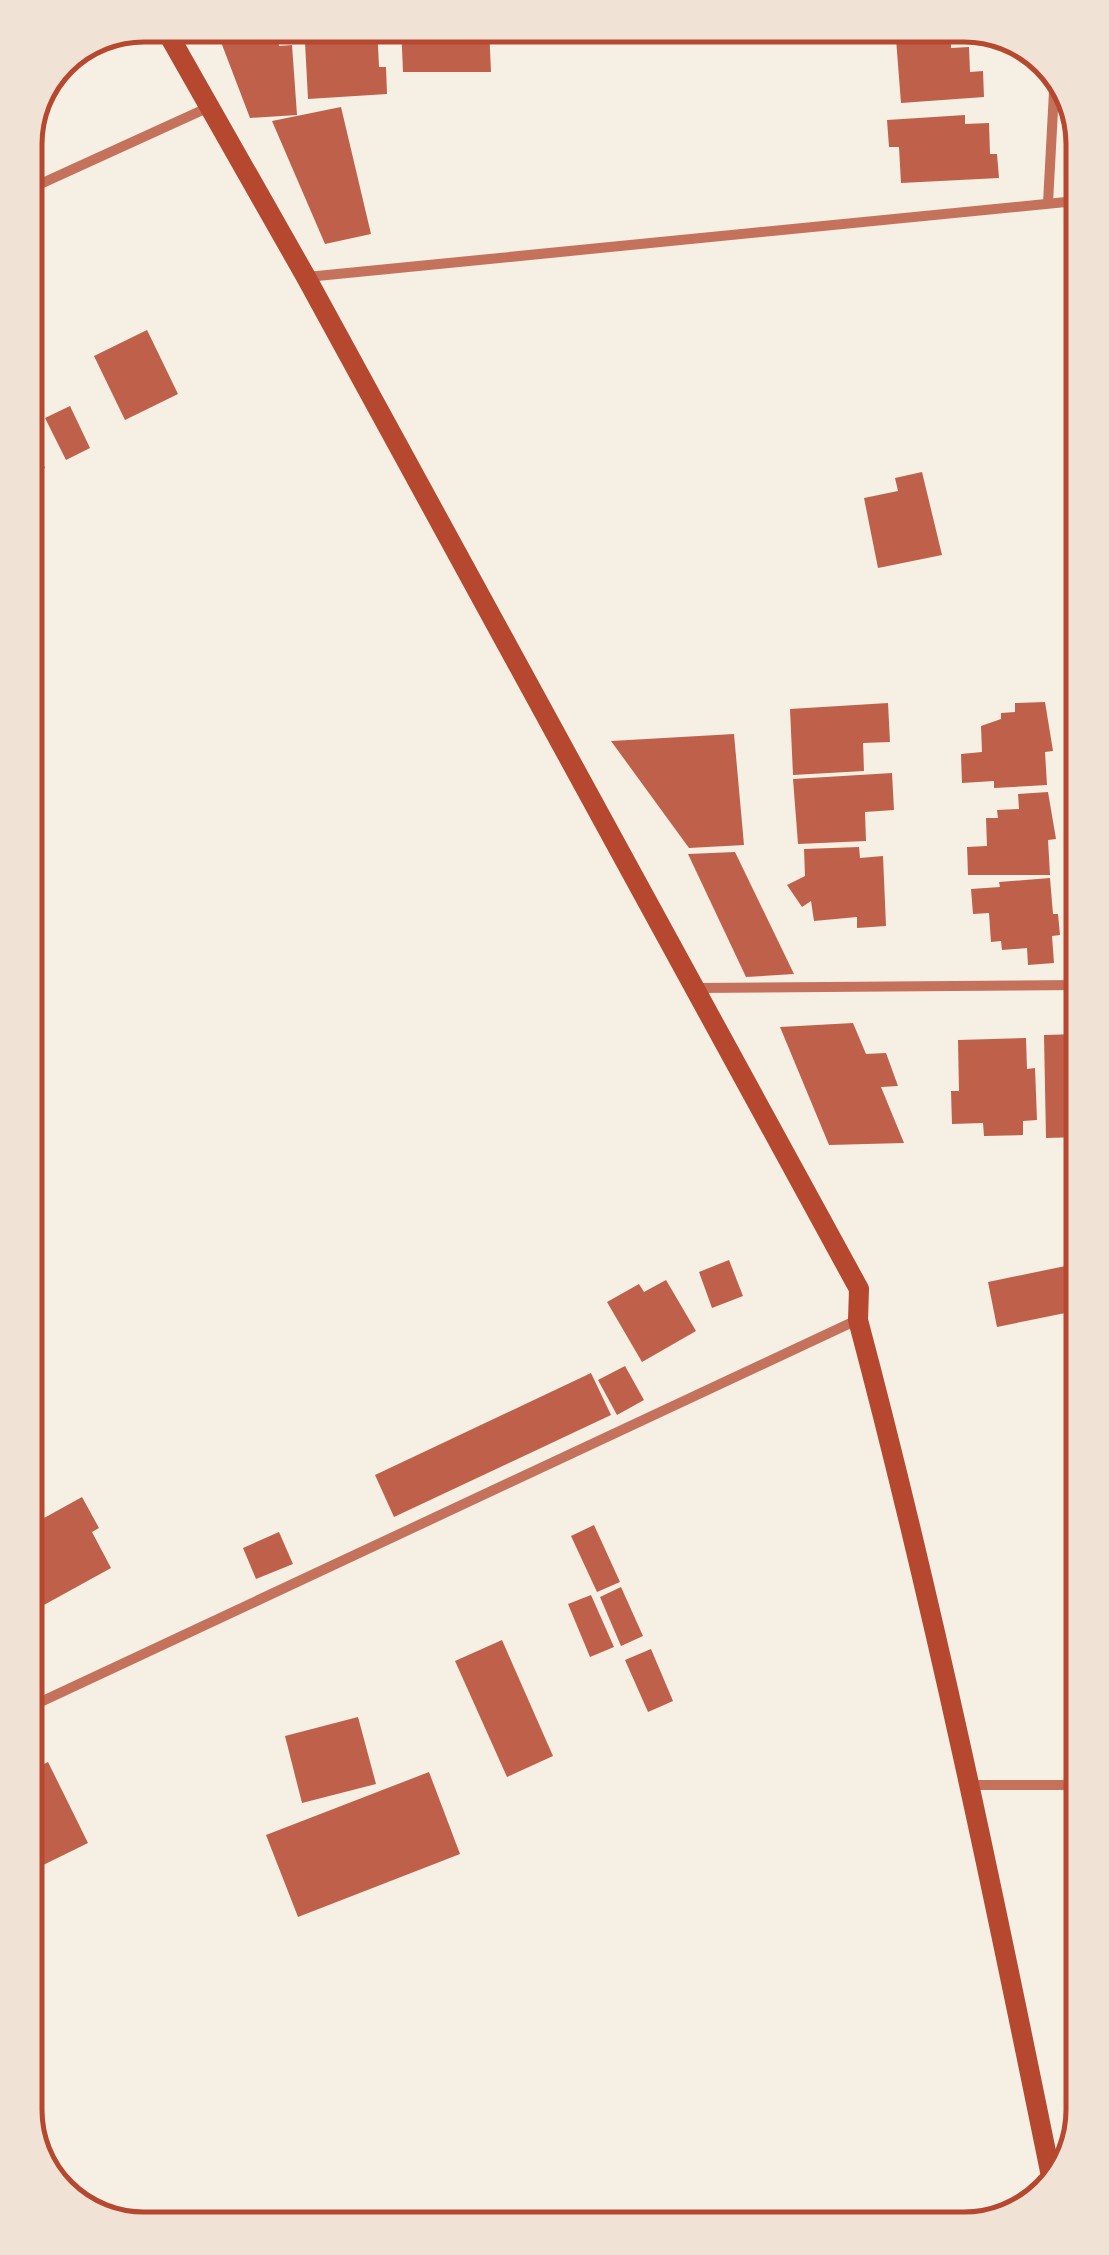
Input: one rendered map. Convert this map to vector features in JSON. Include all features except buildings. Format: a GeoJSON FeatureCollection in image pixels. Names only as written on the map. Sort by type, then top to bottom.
{"type":"FeatureCollection","features":[{"type":"Feature","properties":{"kind":"main road"},"geometry":{"type":"LineString","coordinates":[[171,42],[306,277],[860,1289],[858,1320],[908,1508],[971,1784],[1049,2167]]}},
{"type":"Feature","properties":{"kind":"street"},"geometry":{"type":"LineString","coordinates":[[1048,203],[1054,96]]}},
{"type":"Feature","properties":{"kind":"street"},"geometry":{"type":"LineString","coordinates":[[43,182],[207,108]]}},
{"type":"Feature","properties":{"kind":"street"},"geometry":{"type":"LineString","coordinates":[[306,277],[1066,202]]}},
{"type":"Feature","properties":{"kind":"street"},"geometry":{"type":"LineString","coordinates":[[696,988],[1066,985]]}},
{"type":"Feature","properties":{"kind":"street"},"geometry":{"type":"LineString","coordinates":[[42,1701],[858,1320]]}},
{"type":"Feature","properties":{"kind":"street"},"geometry":{"type":"LineString","coordinates":[[971,1784],[1066,1785]]}}]}
